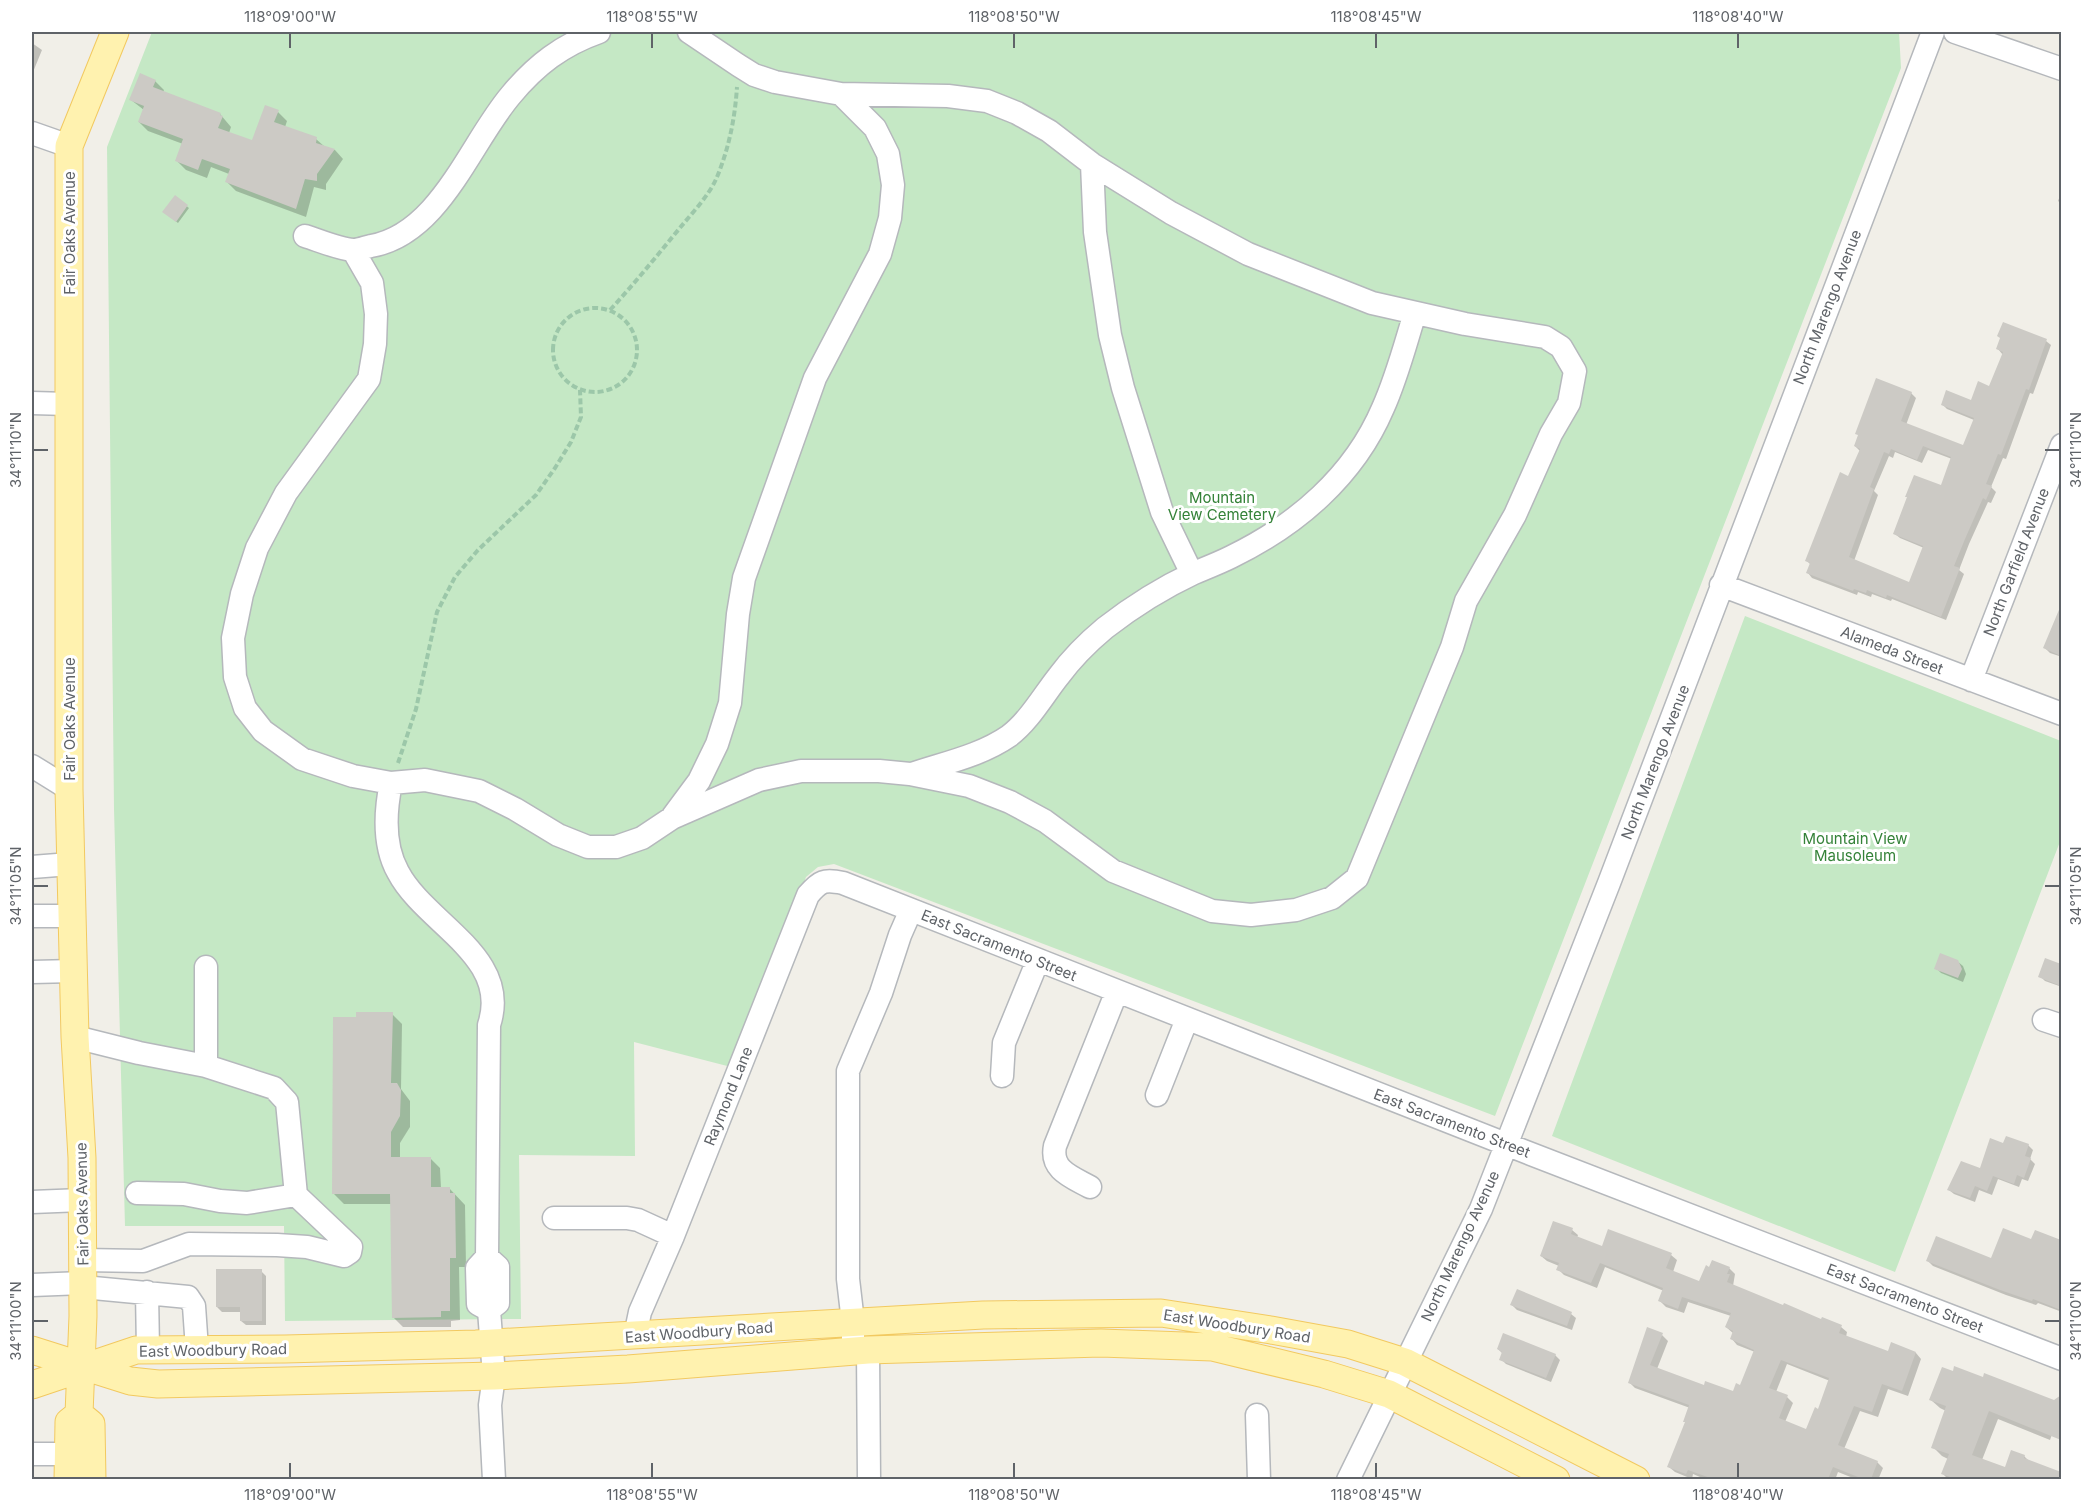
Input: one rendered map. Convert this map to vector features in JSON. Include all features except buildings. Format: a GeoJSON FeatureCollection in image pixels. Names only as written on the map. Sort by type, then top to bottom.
{"type":"FeatureCollection","features":[{"type":"Feature","properties":{"kind":"main road","name":"Fair Oaks Avenue"},"geometry":{"type":"LineString","coordinates":[[68,1467],[69,1422],[79,1414],[83,1277],[82,1158],[75,1037],[69,789],[69,146],[115,32]]}},
{"type":"Feature","properties":{"kind":"main road","name":"East Woodbury Road"},"geometry":{"type":"LineString","coordinates":[[82,1367],[131,1351],[148,1350],[491,1343],[983,1315],[1161,1313],[1347,1344],[1405,1362],[1626,1477]]}},
{"type":"Feature","properties":{"kind":"main road","name":"East Woodbury Road"},"geometry":{"type":"LineString","coordinates":[[82,1367],[130,1381],[158,1384],[494,1376],[628,1369],[861,1351],[1101,1343],[1212,1347],[1324,1374],[1389,1394],[1556,1479]]}},
{"type":"Feature","properties":{"kind":"main road"},"geometry":{"type":"LineString","coordinates":[[32,1350],[82,1367]]}},
{"type":"Feature","properties":{"kind":"main road"},"geometry":{"type":"LineString","coordinates":[[32,1385],[82,1367]]}},
{"type":"Feature","properties":{"kind":"main road"},"geometry":{"type":"LineString","coordinates":[[79,1414],[91,1424],[92,1479]]}},
{"type":"Feature","properties":{"kind":"street"},"geometry":{"type":"LineString","coordinates":[[304,236],[353,250],[381,245],[406,233],[430,212],[510,95],[551,55],[575,40],[599,32]]}},
{"type":"Feature","properties":{"kind":"street"},"geometry":{"type":"LineString","coordinates":[[353,250],[372,283],[376,314],[375,344],[369,379],[286,493],[257,548],[242,594],[233,638],[235,677],[245,708],[263,731],[302,759],[353,776],[391,783],[425,780],[479,791],[558,835],[588,847],[616,847],[642,838],[672,818],[759,780],[801,771],[838,770],[910,774],[969,786],[1010,802],[1045,821],[1113,871],[1212,911],[1251,915],[1296,910],[1332,898],[1357,878],[1452,647],[1466,601],[1515,515],[1551,434],[1569,403],[1575,371],[1561,346],[1545,338],[1465,324],[1372,303],[1248,254],[1171,213],[1092,164],[1049,131],[1017,113],[987,101],[948,96],[841,94],[775,82],[754,75],[689,32]]}},
{"type":"Feature","properties":{"kind":"street","name":"North Marengo Avenue"},"geometry":{"type":"LineString","coordinates":[[1348,1479],[1481,1209],[1609,883],[1933,32]]}},
{"type":"Feature","properties":{"kind":"street"},"geometry":{"type":"LineString","coordinates":[[1955,32],[2061,69]]}},
{"type":"Feature","properties":{"kind":"street"},"geometry":{"type":"LineString","coordinates":[[672,818],[699,781],[717,744],[730,703],[738,614],[744,578],[815,378],[880,254],[890,218],[892,185],[888,154],[874,128],[841,94]]}},
{"type":"Feature","properties":{"kind":"street"},"geometry":{"type":"LineString","coordinates":[[32,133],[69,146]]}},
{"type":"Feature","properties":{"kind":"street"},"geometry":{"type":"LineString","coordinates":[[1092,164],[1095,232],[1101,284],[1115,356],[1139,442],[1162,512],[1192,574]]}},
{"type":"Feature","properties":{"kind":"street"},"geometry":{"type":"LineString","coordinates":[[910,774],[982,751],[1010,735],[1034,710],[1077,652],[1106,628],[1147,599],[1266,538],[1300,515],[1336,483],[1362,448],[1383,410],[1399,366],[1414,313]]}},
{"type":"Feature","properties":{"kind":"street"},"geometry":{"type":"LineString","coordinates":[[32,403],[68,404]]}},
{"type":"Feature","properties":{"kind":"street","name":"North Garfield Avenue"},"geometry":{"type":"LineString","coordinates":[[1971,680],[2061,445]]}},
{"type":"Feature","properties":{"kind":"street","name":"Alameda Street"},"geometry":{"type":"LineString","coordinates":[[1722,585],[2061,714]]}},
{"type":"Feature","properties":{"kind":"street"},"geometry":{"type":"LineString","coordinates":[[32,766],[69,789]]}},
{"type":"Feature","properties":{"kind":"street"},"geometry":{"type":"LineString","coordinates":[[391,783],[386,808],[387,840],[398,872],[416,897],[465,944],[491,985],[494,1010],[489,1025],[487,1257],[498,1267],[500,1286],[498,1303],[489,1310],[494,1376],[490,1405],[494,1479]]}},
{"type":"Feature","properties":{"kind":"street"},"geometry":{"type":"LineString","coordinates":[[32,867],[70,864]]}},
{"type":"Feature","properties":{"kind":"street","name":"Raymond Lane"},"geometry":{"type":"LineString","coordinates":[[635,1336],[640,1312],[673,1236],[808,895],[818,883],[830,881],[843,883]]}},
{"type":"Feature","properties":{"kind":"street","name":"East Sacramento Street"},"geometry":{"type":"LineString","coordinates":[[843,883],[2061,1359]]}},
{"type":"Feature","properties":{"kind":"street"},"geometry":{"type":"LineString","coordinates":[[869,1479],[861,1351],[853,1322],[848,1280],[848,1071],[881,993],[900,935],[911,910]]}},
{"type":"Feature","properties":{"kind":"street"},"geometry":{"type":"LineString","coordinates":[[32,916],[72,916]]}},
{"type":"Feature","properties":{"kind":"street"},"geometry":{"type":"LineString","coordinates":[[1002,1076],[1004,1043],[1038,960]]}},
{"type":"Feature","properties":{"kind":"street"},"geometry":{"type":"LineString","coordinates":[[206,968],[206,1066]]}},
{"type":"Feature","properties":{"kind":"street"},"geometry":{"type":"LineString","coordinates":[[32,972],[74,971]]}},
{"type":"Feature","properties":{"kind":"street"},"geometry":{"type":"LineString","coordinates":[[1090,1187],[1058,1167],[1053,1156],[1117,991]]}},
{"type":"Feature","properties":{"kind":"street"},"geometry":{"type":"LineString","coordinates":[[1157,1095],[1187,1018]]}},
{"type":"Feature","properties":{"kind":"street"},"geometry":{"type":"LineString","coordinates":[[32,1286],[83,1277],[143,1261],[189,1244],[277,1245],[307,1248],[344,1256],[350,1252],[351,1248],[296,1195],[287,1102],[274,1088],[206,1066],[75,1037]]}},
{"type":"Feature","properties":{"kind":"street"},"geometry":{"type":"LineString","coordinates":[[137,1193],[184,1194],[220,1201],[248,1203],[296,1195]]}},
{"type":"Feature","properties":{"kind":"street"},"geometry":{"type":"LineString","coordinates":[[32,1202],[82,1200]]}},
{"type":"Feature","properties":{"kind":"street"},"geometry":{"type":"LineString","coordinates":[[554,1218],[627,1218],[638,1220],[673,1236]]}},
{"type":"Feature","properties":{"kind":"street"},"geometry":{"type":"LineString","coordinates":[[83,1277],[147,1292],[185,1295],[191,1299],[194,1306],[197,1349]]}},
{"type":"Feature","properties":{"kind":"street"},"geometry":{"type":"LineString","coordinates":[[147,1292],[148,1350]]}},
{"type":"Feature","properties":{"kind":"street"},"geometry":{"type":"LineString","coordinates":[[1257,1415],[1259,1479]]}},
{"type":"Feature","properties":{"kind":"street"},"geometry":{"type":"LineString","coordinates":[[32,1454],[68,1467]]}},
{"type":"Feature","properties":{"kind":"path"},"geometry":{"type":"LineString","coordinates":[[610,310],[698,207],[716,179],[728,146],[736,110],[738,65]]}},
{"type":"Feature","properties":{"kind":"path"},"geometry":{"type":"LineString","coordinates":[[593,308],[610,310],[624,319],[634,332],[638,349],[635,365],[626,380],[613,389],[596,393],[580,390],[566,381],[556,368],[552,352],[555,336],[564,321],[577,311],[593,308]]}},
{"type":"Feature","properties":{"kind":"path"},"geometry":{"type":"LineString","coordinates":[[391,783],[416,709],[438,612],[455,577],[478,550],[536,495],[572,442],[581,417],[580,390]]}},
{"type":"Feature","properties":{"kind":"green space","name":"Mountain View Cemetery"},"geometry":{"type":"Polygon","coordinates":[[[152,32],[1899,32],[1901,68],[1495,1116],[834,864],[818,867],[806,877],[735,1068],[634,1042],[635,1156],[519,1155],[521,1319],[285,1321],[284,1226],[125,1226],[114,809],[107,147],[152,32]]]}},
{"type":"Feature","properties":{"kind":"green space","name":"Mountain View Mausoleum"},"geometry":{"type":"Polygon","coordinates":[[[1745,616],[2061,741],[2061,839],[1895,1272],[1552,1136],[1745,616]]]}}]}
